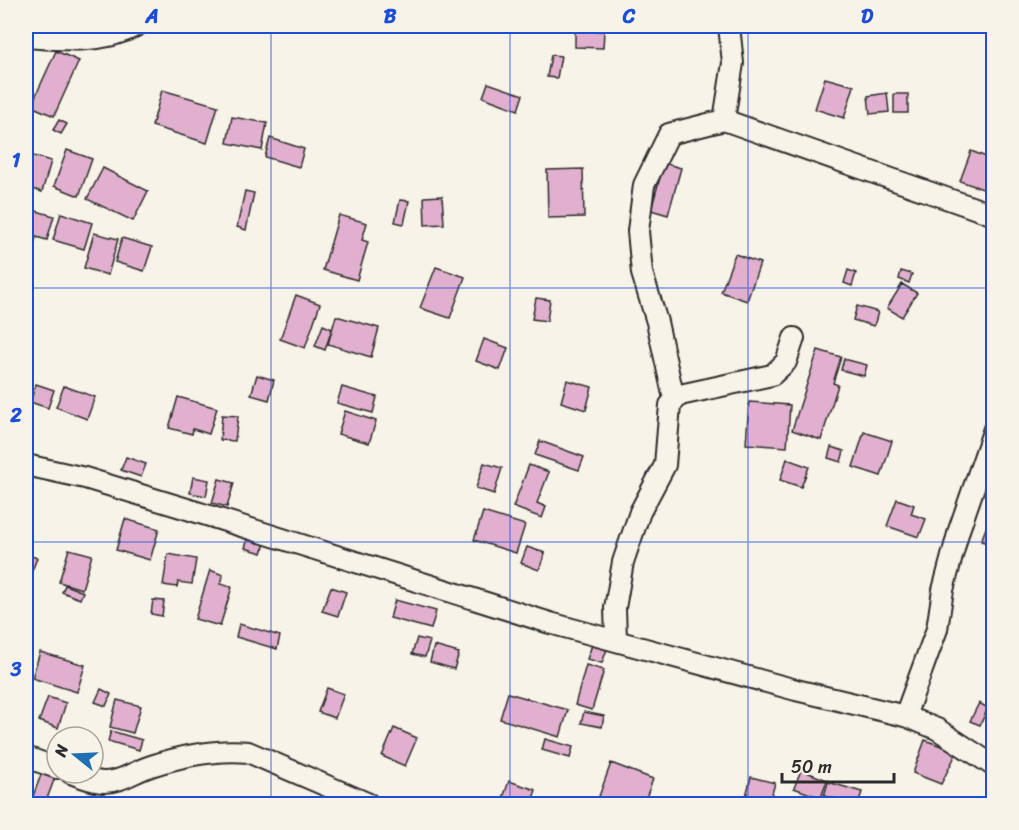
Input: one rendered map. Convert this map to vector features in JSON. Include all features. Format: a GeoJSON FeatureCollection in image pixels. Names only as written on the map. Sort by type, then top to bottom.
{"type":"FeatureCollection","features":[{"type":"Feature","properties":{"kind":"street"},"geometry":{"type":"LineString","coordinates":[[26,37],[95,39],[119,35],[136,26]]}},
{"type":"Feature","properties":{"kind":"street"},"geometry":{"type":"LineString","coordinates":[[724,120],[733,63],[729,26]]}},
{"type":"Feature","properties":{"kind":"street"},"geometry":{"type":"LineString","coordinates":[[616,639],[615,608],[623,562],[640,512],[664,465],[668,442],[669,411],[674,399],[657,322],[642,273],[638,231],[644,185],[669,134],[724,120],[993,215]]}},
{"type":"Feature","properties":{"kind":"street"},"geometry":{"type":"LineString","coordinates":[[674,399],[772,375],[786,362],[794,338]]}},
{"type":"Feature","properties":{"kind":"street"},"geometry":{"type":"LineString","coordinates":[[905,716],[937,629],[943,590],[959,530],[993,429]]}},
{"type":"Feature","properties":{"kind":"street"},"geometry":{"type":"LineString","coordinates":[[26,465],[107,485],[495,607],[796,690],[905,716],[937,729],[993,766]]}},
{"type":"Feature","properties":{"kind":"street"},"geometry":{"type":"LineString","coordinates":[[105,782],[121,779],[151,766],[226,750],[248,752],[369,804]]}},
{"type":"Feature","properties":{"kind":"street"},"geometry":{"type":"LineString","coordinates":[[26,757],[45,764]]}},
{"type":"Feature","properties":{"kind":"building"},"geometry":{"type":"Polygon","coordinates":[[[575,30],[604,31],[603,48],[575,47],[575,30]]]}},
{"type":"Feature","properties":{"kind":"building"},"geometry":{"type":"Polygon","coordinates":[[[56,51],[79,61],[54,116],[31,106],[56,51]]]}},
{"type":"Feature","properties":{"kind":"building"},"geometry":{"type":"Polygon","coordinates":[[[551,55],[561,56],[557,78],[547,77],[551,55]]]}},
{"type":"Feature","properties":{"kind":"building"},"geometry":{"type":"Polygon","coordinates":[[[825,78],[854,86],[844,118],[815,109],[825,78]]]}},
{"type":"Feature","properties":{"kind":"building"},"geometry":{"type":"Polygon","coordinates":[[[488,83],[523,95],[518,110],[483,97],[488,83]]]}},
{"type":"Feature","properties":{"kind":"building"},"geometry":{"type":"Polygon","coordinates":[[[162,90],[218,106],[207,143],[152,126],[162,90]]]}},
{"type":"Feature","properties":{"kind":"building"},"geometry":{"type":"Polygon","coordinates":[[[887,93],[889,112],[870,114],[868,96],[887,93]]]}},
{"type":"Feature","properties":{"kind":"building"},"geometry":{"type":"Polygon","coordinates":[[[894,94],[908,94],[908,113],[894,113],[894,94]]]}},
{"type":"Feature","properties":{"kind":"building"},"geometry":{"type":"Polygon","coordinates":[[[232,117],[267,123],[262,150],[227,143],[232,117]]]}},
{"type":"Feature","properties":{"kind":"building"},"geometry":{"type":"Polygon","coordinates":[[[59,120],[67,124],[61,134],[53,130],[59,120]]]}},
{"type":"Feature","properties":{"kind":"building"},"geometry":{"type":"Polygon","coordinates":[[[270,138],[304,149],[299,167],[265,157],[270,138]]]}},
{"type":"Feature","properties":{"kind":"building"},"geometry":{"type":"Polygon","coordinates":[[[67,150],[92,159],[79,196],[54,186],[67,150]]]}},
{"type":"Feature","properties":{"kind":"building"},"geometry":{"type":"Polygon","coordinates":[[[971,151],[994,160],[994,193],[960,181],[971,151]]]}},
{"type":"Feature","properties":{"kind":"building"},"geometry":{"type":"Polygon","coordinates":[[[26,154],[51,161],[42,192],[26,187],[26,154]]]}},
{"type":"Feature","properties":{"kind":"building"},"geometry":{"type":"Polygon","coordinates":[[[664,163],[681,168],[668,215],[651,210],[664,163]]]}},
{"type":"Feature","properties":{"kind":"building"},"geometry":{"type":"Polygon","coordinates":[[[103,168],[148,191],[133,221],[87,199],[103,168]]]}},
{"type":"Feature","properties":{"kind":"building"},"geometry":{"type":"Polygon","coordinates":[[[583,169],[584,217],[548,218],[547,170],[583,169]]]}},
{"type":"Feature","properties":{"kind":"building"},"geometry":{"type":"Polygon","coordinates":[[[245,191],[254,193],[246,230],[237,227],[245,191]]]}},
{"type":"Feature","properties":{"kind":"building"},"geometry":{"type":"Polygon","coordinates":[[[442,196],[444,224],[425,225],[424,197],[442,196]]]}},
{"type":"Feature","properties":{"kind":"building"},"geometry":{"type":"Polygon","coordinates":[[[400,200],[409,201],[404,224],[395,222],[400,200]]]}},
{"type":"Feature","properties":{"kind":"building"},"geometry":{"type":"Polygon","coordinates":[[[26,208],[54,216],[47,240],[36,237],[35,241],[26,239],[26,208]]]}},
{"type":"Feature","properties":{"kind":"building"},"geometry":{"type":"Polygon","coordinates":[[[61,213],[92,223],[84,249],[53,240],[61,213]]]}},
{"type":"Feature","properties":{"kind":"building"},"geometry":{"type":"Polygon","coordinates":[[[339,215],[367,223],[362,240],[368,242],[357,280],[323,270],[339,215]]]}},
{"type":"Feature","properties":{"kind":"building"},"geometry":{"type":"Polygon","coordinates":[[[94,233],[118,239],[108,275],[84,268],[94,233]]]}},
{"type":"Feature","properties":{"kind":"building"},"geometry":{"type":"Polygon","coordinates":[[[122,238],[152,247],[144,271],[115,262],[122,238]]]}},
{"type":"Feature","properties":{"kind":"building"},"geometry":{"type":"Polygon","coordinates":[[[735,254],[760,263],[747,301],[721,292],[735,254]]]}},
{"type":"Feature","properties":{"kind":"building"},"geometry":{"type":"Polygon","coordinates":[[[436,267],[465,277],[450,318],[420,308],[436,267]]]}},
{"type":"Feature","properties":{"kind":"building"},"geometry":{"type":"Polygon","coordinates":[[[848,270],[856,273],[852,286],[844,283],[848,270]]]}},
{"type":"Feature","properties":{"kind":"building"},"geometry":{"type":"Polygon","coordinates":[[[901,271],[912,274],[909,283],[899,279],[901,271]]]}},
{"type":"Feature","properties":{"kind":"building"},"geometry":{"type":"Polygon","coordinates":[[[902,284],[917,293],[902,317],[887,308],[902,284]]]}},
{"type":"Feature","properties":{"kind":"building"},"geometry":{"type":"Polygon","coordinates":[[[296,295],[320,304],[305,348],[280,339],[296,295]]]}},
{"type":"Feature","properties":{"kind":"building"},"geometry":{"type":"Polygon","coordinates":[[[536,298],[550,300],[547,321],[532,319],[536,298]]]}},
{"type":"Feature","properties":{"kind":"building"},"geometry":{"type":"Polygon","coordinates":[[[857,306],[878,312],[874,326],[853,320],[857,306]]]}},
{"type":"Feature","properties":{"kind":"building"},"geometry":{"type":"Polygon","coordinates":[[[336,316],[379,328],[371,357],[328,344],[336,316]]]}},
{"type":"Feature","properties":{"kind":"building"},"geometry":{"type":"Polygon","coordinates":[[[323,325],[332,329],[325,350],[315,346],[323,325]]]}},
{"type":"Feature","properties":{"kind":"building"},"geometry":{"type":"Polygon","coordinates":[[[484,339],[508,348],[500,370],[476,361],[484,339]]]}},
{"type":"Feature","properties":{"kind":"building"},"geometry":{"type":"Polygon","coordinates":[[[818,350],[841,357],[833,383],[838,385],[821,440],[792,430],[818,350]]]}},
{"type":"Feature","properties":{"kind":"building"},"geometry":{"type":"Polygon","coordinates":[[[844,359],[867,365],[864,376],[841,370],[844,359]]]}},
{"type":"Feature","properties":{"kind":"building"},"geometry":{"type":"Polygon","coordinates":[[[257,375],[274,380],[269,400],[251,395],[257,375]]]}},
{"type":"Feature","properties":{"kind":"building"},"geometry":{"type":"Polygon","coordinates":[[[567,380],[592,387],[586,410],[561,402],[567,380]]]}},
{"type":"Feature","properties":{"kind":"building"},"geometry":{"type":"Polygon","coordinates":[[[36,384],[54,390],[48,408],[30,402],[36,384]]]}},
{"type":"Feature","properties":{"kind":"building"},"geometry":{"type":"Polygon","coordinates":[[[64,386],[95,397],[87,419],[56,407],[64,386]]]}},
{"type":"Feature","properties":{"kind":"building"},"geometry":{"type":"Polygon","coordinates":[[[342,387],[377,397],[373,413],[337,403],[342,387]]]}},
{"type":"Feature","properties":{"kind":"building"},"geometry":{"type":"Polygon","coordinates":[[[178,397],[217,408],[209,434],[193,429],[192,434],[169,428],[178,397]]]}},
{"type":"Feature","properties":{"kind":"building"},"geometry":{"type":"Polygon","coordinates":[[[749,402],[790,405],[787,447],[746,444],[749,402]]]}},
{"type":"Feature","properties":{"kind":"building"},"geometry":{"type":"Polygon","coordinates":[[[345,411],[376,421],[369,443],[338,434],[345,411]]]}},
{"type":"Feature","properties":{"kind":"building"},"geometry":{"type":"Polygon","coordinates":[[[222,415],[238,416],[235,441],[220,440],[222,415]]]}},
{"type":"Feature","properties":{"kind":"building"},"geometry":{"type":"Polygon","coordinates":[[[864,432],[892,441],[881,476],[853,467],[864,432]]]}},
{"type":"Feature","properties":{"kind":"building"},"geometry":{"type":"Polygon","coordinates":[[[540,441],[584,457],[579,470],[535,455],[540,441]]]}},
{"type":"Feature","properties":{"kind":"building"},"geometry":{"type":"Polygon","coordinates":[[[831,447],[844,451],[841,462],[828,458],[831,447]]]}},
{"type":"Feature","properties":{"kind":"building"},"geometry":{"type":"Polygon","coordinates":[[[126,457],[146,464],[141,477],[121,470],[126,457]]]}},
{"type":"Feature","properties":{"kind":"building"},"geometry":{"type":"Polygon","coordinates":[[[787,459],[809,467],[801,487],[780,480],[787,459]]]}},
{"type":"Feature","properties":{"kind":"building"},"geometry":{"type":"Polygon","coordinates":[[[484,463],[502,468],[494,494],[476,488],[484,463]]]}},
{"type":"Feature","properties":{"kind":"building"},"geometry":{"type":"Polygon","coordinates":[[[529,465],[549,472],[537,503],[546,507],[542,518],[513,507],[529,465]]]}},
{"type":"Feature","properties":{"kind":"building"},"geometry":{"type":"Polygon","coordinates":[[[193,477],[209,480],[206,496],[190,493],[193,477]]]}},
{"type":"Feature","properties":{"kind":"building"},"geometry":{"type":"Polygon","coordinates":[[[219,479],[234,483],[227,507],[212,503],[219,479]]]}},
{"type":"Feature","properties":{"kind":"building"},"geometry":{"type":"Polygon","coordinates":[[[897,499],[914,505],[911,514],[926,519],[919,537],[887,526],[897,499]]]}},
{"type":"Feature","properties":{"kind":"building"},"geometry":{"type":"Polygon","coordinates":[[[994,507],[994,545],[981,541],[994,507]]]}},
{"type":"Feature","properties":{"kind":"building"},"geometry":{"type":"Polygon","coordinates":[[[483,512],[525,525],[516,553],[474,540],[483,512]]]}},
{"type":"Feature","properties":{"kind":"building"},"geometry":{"type":"Polygon","coordinates":[[[125,519],[159,529],[150,560],[116,550],[125,519]]]}},
{"type":"Feature","properties":{"kind":"building"},"geometry":{"type":"Polygon","coordinates":[[[249,535],[266,540],[262,553],[245,548],[249,535]]]}},
{"type":"Feature","properties":{"kind":"building"},"geometry":{"type":"Polygon","coordinates":[[[527,547],[545,553],[539,570],[521,563],[527,547]]]}},
{"type":"Feature","properties":{"kind":"building"},"geometry":{"type":"Polygon","coordinates":[[[69,549],[92,555],[82,589],[59,582],[69,549]]]}},
{"type":"Feature","properties":{"kind":"building"},"geometry":{"type":"Polygon","coordinates":[[[26,554],[37,558],[32,571],[26,569],[26,554]]]}},
{"type":"Feature","properties":{"kind":"building"},"geometry":{"type":"Polygon","coordinates":[[[168,554],[196,559],[192,584],[178,582],[177,587],[163,585],[168,554]]]}},
{"type":"Feature","properties":{"kind":"building"},"geometry":{"type":"Polygon","coordinates":[[[210,570],[223,575],[220,584],[232,587],[220,626],[195,619],[210,570]]]}},
{"type":"Feature","properties":{"kind":"building"},"geometry":{"type":"Polygon","coordinates":[[[65,585],[83,592],[80,599],[62,592],[65,585]]]}},
{"type":"Feature","properties":{"kind":"building"},"geometry":{"type":"Polygon","coordinates":[[[331,587],[346,592],[338,616],[322,611],[331,587]]]}},
{"type":"Feature","properties":{"kind":"building"},"geometry":{"type":"Polygon","coordinates":[[[153,600],[164,601],[162,616],[151,614],[153,600]]]}},
{"type":"Feature","properties":{"kind":"building"},"geometry":{"type":"Polygon","coordinates":[[[395,600],[436,611],[431,629],[390,618],[395,600]]]}},
{"type":"Feature","properties":{"kind":"building"},"geometry":{"type":"Polygon","coordinates":[[[239,624],[280,636],[277,649],[236,637],[239,624]]]}},
{"type":"Feature","properties":{"kind":"building"},"geometry":{"type":"Polygon","coordinates":[[[417,638],[430,641],[425,657],[412,654],[417,638]]]}},
{"type":"Feature","properties":{"kind":"building"},"geometry":{"type":"Polygon","coordinates":[[[592,645],[607,649],[602,663],[587,659],[592,645]]]}},
{"type":"Feature","properties":{"kind":"building"},"geometry":{"type":"Polygon","coordinates":[[[434,646],[459,653],[454,669],[430,662],[434,646]]]}},
{"type":"Feature","properties":{"kind":"building"},"geometry":{"type":"Polygon","coordinates":[[[40,652],[85,665],[77,692],[32,678],[40,652]]]}},
{"type":"Feature","properties":{"kind":"building"},"geometry":{"type":"Polygon","coordinates":[[[586,665],[604,670],[592,710],[575,705],[586,665]]]}},
{"type":"Feature","properties":{"kind":"building"},"geometry":{"type":"Polygon","coordinates":[[[327,688],[344,694],[335,718],[318,712],[327,688]]]}},
{"type":"Feature","properties":{"kind":"building"},"geometry":{"type":"Polygon","coordinates":[[[101,689],[111,694],[106,706],[95,702],[101,689]]]}},
{"type":"Feature","properties":{"kind":"building"},"geometry":{"type":"Polygon","coordinates":[[[508,693],[568,710],[560,737],[500,719],[508,693]]]}},
{"type":"Feature","properties":{"kind":"building"},"geometry":{"type":"Polygon","coordinates":[[[48,697],[66,703],[59,725],[39,721],[48,697]]]}},
{"type":"Feature","properties":{"kind":"building"},"geometry":{"type":"Polygon","coordinates":[[[117,700],[141,706],[133,733],[110,727],[117,700]]]}},
{"type":"Feature","properties":{"kind":"building"},"geometry":{"type":"Polygon","coordinates":[[[979,703],[988,708],[980,725],[970,721],[979,703]]]}},
{"type":"Feature","properties":{"kind":"building"},"geometry":{"type":"Polygon","coordinates":[[[584,712],[604,716],[602,727],[581,723],[584,712]]]}},
{"type":"Feature","properties":{"kind":"building"},"geometry":{"type":"Polygon","coordinates":[[[394,728],[417,738],[405,766],[382,756],[394,728]]]}},
{"type":"Feature","properties":{"kind":"building"},"geometry":{"type":"Polygon","coordinates":[[[111,731],[142,740],[139,750],[108,741],[111,731]]]}},
{"type":"Feature","properties":{"kind":"building"},"geometry":{"type":"Polygon","coordinates":[[[545,739],[573,747],[570,758],[542,750],[545,739]]]}},
{"type":"Feature","properties":{"kind":"building"},"geometry":{"type":"Polygon","coordinates":[[[925,740],[957,752],[941,784],[913,773],[925,740]]]}},
{"type":"Feature","properties":{"kind":"building"},"geometry":{"type":"Polygon","coordinates":[[[611,763],[653,779],[644,803],[629,798],[626,804],[597,802],[611,763]]]}},
{"type":"Feature","properties":{"kind":"building"},"geometry":{"type":"Polygon","coordinates":[[[45,767],[45,785],[52,785],[45,804],[30,804],[45,767]]]}},
{"type":"Feature","properties":{"kind":"building"},"geometry":{"type":"Polygon","coordinates":[[[801,770],[827,780],[821,798],[794,788],[801,770]]]}},
{"type":"Feature","properties":{"kind":"building"},"geometry":{"type":"Polygon","coordinates":[[[751,777],[775,783],[769,804],[744,804],[751,777]]]}},
{"type":"Feature","properties":{"kind":"building"},"geometry":{"type":"Polygon","coordinates":[[[509,781],[536,790],[531,804],[501,804],[509,781]]]}},
{"type":"Feature","properties":{"kind":"building"},"geometry":{"type":"Polygon","coordinates":[[[828,782],[862,792],[858,804],[824,796],[828,782]]]}}]}
